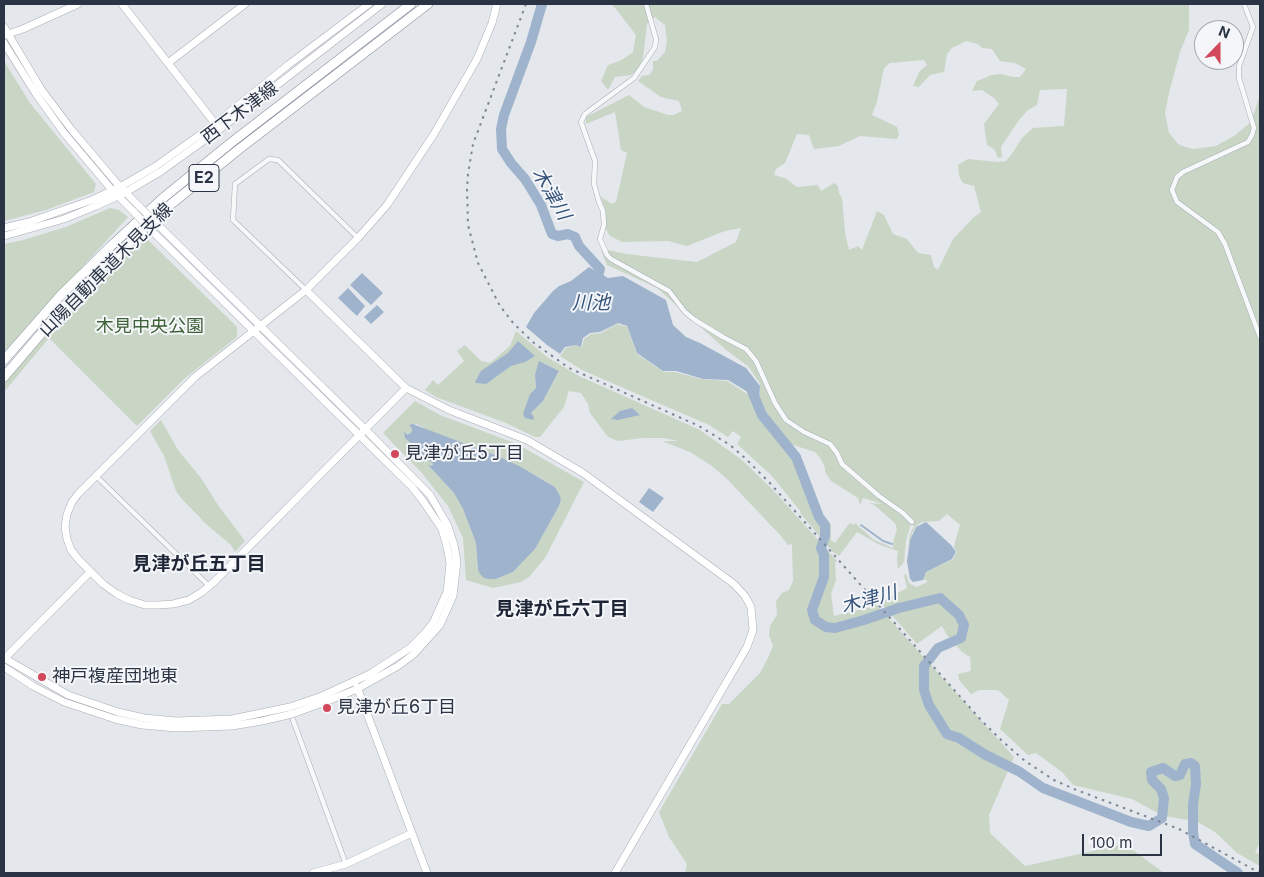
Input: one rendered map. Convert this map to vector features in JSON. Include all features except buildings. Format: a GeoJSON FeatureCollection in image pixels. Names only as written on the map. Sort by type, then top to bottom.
{"type":"FeatureCollection","features":[{"type":"Feature","properties":{"kind":"highway","name":"山陽自動車道木見支線"},"geometry":{"type":"LineString","coordinates":[[4,360],[61,295],[163,198],[232,142],[411,4]]}},
{"type":"Feature","properties":{"kind":"highway","name":"山陽自動車道木見支線"},"geometry":{"type":"LineString","coordinates":[[4,377],[67,303],[170,205],[238,150],[428,4]]}},
{"type":"Feature","properties":{"kind":"street"},"geometry":{"type":"LineString","coordinates":[[6,35],[78,4]]}},
{"type":"Feature","properties":{"kind":"street"},"geometry":{"type":"LineString","coordinates":[[122,4],[218,126]]}},
{"type":"Feature","properties":{"kind":"street"},"geometry":{"type":"LineString","coordinates":[[168,63],[244,4]]}},
{"type":"Feature","properties":{"kind":"street","name":"西下木津線"},"geometry":{"type":"LineString","coordinates":[[218,126],[288,65],[369,4]]}},
{"type":"Feature","properties":{"kind":"street","name":"西下木津線"},"geometry":{"type":"LineString","coordinates":[[4,236],[64,218],[117,196],[123,189],[156,166],[218,126],[382,4]]}},
{"type":"Feature","properties":{"kind":"street"},"geometry":{"type":"LineString","coordinates":[[406,388],[209,586],[189,600],[173,604],[145,604],[117,594],[90,572],[71,550],[65,527],[67,514],[72,502],[195,377],[306,290],[358,238],[387,205],[434,134],[481,50],[492,23],[497,4]]}},
{"type":"Feature","properties":{"kind":"street"},"geometry":{"type":"LineString","coordinates":[[646,4],[656,39],[655,47],[634,78],[585,114],[582,122],[595,161],[594,184],[603,210],[604,225],[600,239],[607,255],[669,291],[695,320],[723,338],[746,349],[756,361],[775,403],[786,420],[804,432],[830,444],[842,464],[912,522]]}},
{"type":"Feature","properties":{"kind":"street"},"geometry":{"type":"LineString","coordinates":[[1244,4],[1253,27],[1240,66],[1239,78],[1254,128],[1252,135],[1248,142],[1183,172],[1177,177],[1172,190],[1177,202],[1218,232],[1225,244],[1260,337]]}},
{"type":"Feature","properties":{"kind":"street"},"geometry":{"type":"LineString","coordinates":[[4,27],[6,35],[41,89],[71,129],[123,189],[137,210]]}},
{"type":"Feature","properties":{"kind":"street"},"geometry":{"type":"LineString","coordinates":[[4,43],[36,94],[64,133],[117,196],[137,210],[253,332],[412,487],[434,514],[442,529],[450,563],[447,592],[433,623],[410,648],[370,674],[322,696],[290,707],[232,720],[176,721],[144,718],[93,705],[68,695],[4,659],[90,572]]}},
{"type":"Feature","properties":{"kind":"street"},"geometry":{"type":"LineString","coordinates":[[358,238],[278,160],[270,159],[236,184],[233,220],[406,388],[449,410],[527,440],[583,473],[734,584],[745,596],[751,607],[752,630],[747,647],[615,873]]}},
{"type":"Feature","properties":{"kind":"street","name":"西下木津線"},"geometry":{"type":"LineString","coordinates":[[4,228],[61,212],[112,190],[123,189]]}},
{"type":"Feature","properties":{"kind":"street"},"geometry":{"type":"LineString","coordinates":[[4,668],[64,702],[91,712],[142,725],[176,728],[224,727],[262,721],[292,714],[358,689],[398,666],[414,654],[440,626],[453,596],[457,562],[454,545],[448,526],[430,495],[260,326],[155,228]]}},
{"type":"Feature","properties":{"kind":"street"},"geometry":{"type":"LineString","coordinates":[[96,476],[209,586]]}},
{"type":"Feature","properties":{"kind":"street"},"geometry":{"type":"LineString","coordinates":[[354,681],[428,873]]}},
{"type":"Feature","properties":{"kind":"street"},"geometry":{"type":"LineString","coordinates":[[293,720],[344,858]]}},
{"type":"Feature","properties":{"kind":"street"},"geometry":{"type":"LineString","coordinates":[[313,873],[346,864],[412,833]]}},
{"type":"Feature","properties":{"kind":"green space"},"geometry":{"type":"Polygon","coordinates":[[[612,4],[1189,4],[1189,30],[1180,52],[1165,113],[1169,133],[1179,145],[1193,149],[1216,146],[1234,136],[1251,122],[1260,95],[1260,843],[1255,852],[1260,855],[1260,866],[1237,853],[1215,832],[1196,821],[1163,816],[1132,799],[1073,785],[1062,772],[1036,753],[1028,755],[1000,729],[1009,700],[998,690],[980,690],[971,694],[959,680],[958,674],[971,671],[970,657],[962,652],[947,635],[942,626],[917,644],[882,604],[884,603],[883,601],[907,588],[904,575],[906,574],[909,583],[916,587],[926,583],[927,580],[923,580],[926,572],[953,559],[957,552],[954,548],[960,525],[947,514],[939,521],[922,522],[916,526],[912,533],[908,550],[910,534],[914,526],[911,523],[906,541],[904,562],[898,569],[898,551],[880,545],[857,532],[839,556],[832,551],[800,513],[772,476],[737,444],[741,437],[733,431],[728,437],[709,425],[582,370],[560,356],[566,348],[576,345],[582,347],[584,339],[591,334],[601,333],[617,324],[627,327],[637,354],[664,372],[675,372],[701,379],[727,381],[749,395],[754,406],[760,402],[760,384],[749,367],[725,349],[657,288],[607,265],[601,250],[697,262],[736,242],[741,228],[725,231],[687,246],[668,241],[622,242],[610,236],[606,229],[606,214],[601,197],[612,204],[616,202],[627,153],[621,150],[615,112],[586,124],[586,117],[629,95],[644,107],[668,115],[674,115],[682,111],[679,101],[661,97],[638,81],[642,76],[649,75],[653,70],[653,61],[657,61],[665,52],[667,41],[665,25],[655,17],[647,24],[643,58],[638,71],[631,75],[615,77],[608,90],[601,81],[608,65],[622,60],[633,52],[636,35],[612,4]],[[966,41],[952,48],[947,54],[944,72],[930,75],[919,87],[913,86],[919,72],[927,65],[924,60],[890,63],[884,68],[877,102],[872,115],[897,127],[899,135],[897,139],[860,136],[839,146],[814,149],[809,135],[797,134],[785,163],[776,169],[774,175],[785,178],[797,187],[818,185],[821,191],[834,183],[838,186],[842,198],[845,233],[849,250],[858,246],[862,250],[877,211],[884,215],[893,234],[907,239],[918,253],[931,255],[934,267],[938,270],[953,239],[981,212],[974,186],[963,183],[959,176],[958,165],[968,159],[1006,161],[1022,138],[1033,128],[1064,126],[1067,89],[1040,90],[1037,105],[1028,110],[1019,120],[1001,147],[1002,157],[998,158],[994,149],[987,145],[984,124],[999,104],[982,90],[972,91],[977,81],[992,75],[1001,74],[1020,77],[1026,69],[1015,63],[1000,61],[992,49],[982,48],[978,44],[966,41]],[[790,444],[812,507],[820,511],[831,525],[831,540],[835,543],[850,523],[854,525],[855,523],[874,540],[893,548],[897,529],[895,523],[869,503],[883,504],[863,498],[860,505],[858,498],[831,481],[825,472],[821,459],[815,452],[790,444]]]}},
{"type":"Feature","properties":{"kind":"green space"},"geometry":{"type":"Polygon","coordinates":[[[4,61],[30,103],[96,184],[94,192],[46,210],[4,221],[4,61]]]}},
{"type":"Feature","properties":{"kind":"green space","name":"木見中央公園"},"geometry":{"type":"Polygon","coordinates":[[[110,208],[119,210],[128,217],[4,353],[4,244],[66,227],[110,208]]]}},
{"type":"Feature","properties":{"kind":"green space","name":"木見中央公園"},"geometry":{"type":"Polygon","coordinates":[[[143,235],[237,327],[237,337],[184,379],[137,426],[49,338],[4,392],[4,384],[10,375],[67,310],[118,257],[143,235]]]}},
{"type":"Feature","properties":{"kind":"green space"},"geometry":{"type":"Polygon","coordinates":[[[516,331],[547,357],[579,376],[700,430],[742,460],[773,490],[837,561],[835,563],[836,580],[831,594],[834,616],[871,607],[871,602],[873,601],[1014,757],[989,815],[990,833],[1025,866],[1125,844],[1164,873],[685,873],[687,864],[669,837],[659,812],[722,704],[729,704],[760,673],[768,658],[773,646],[769,635],[770,626],[777,615],[776,601],[782,593],[789,590],[793,581],[792,544],[788,545],[728,480],[712,466],[690,452],[662,441],[679,441],[663,438],[643,438],[618,441],[608,437],[590,413],[588,404],[581,393],[569,391],[564,407],[540,437],[535,437],[506,423],[436,397],[425,390],[433,380],[438,385],[464,361],[457,351],[465,345],[481,361],[490,363],[510,346],[516,331]],[[544,363],[538,368],[535,375],[536,388],[530,394],[528,401],[530,414],[543,401],[559,372],[544,363]]]}},
{"type":"Feature","properties":{"kind":"green space"},"geometry":{"type":"Polygon","coordinates":[[[415,401],[440,415],[517,444],[584,482],[545,558],[529,577],[521,582],[493,588],[466,580],[463,538],[448,506],[421,472],[383,433],[415,401]],[[417,424],[409,426],[412,429],[411,433],[405,433],[405,438],[434,464],[429,466],[454,493],[463,509],[476,543],[478,570],[496,579],[513,572],[535,549],[559,506],[561,499],[555,487],[500,457],[433,433],[417,424]]]}},
{"type":"Feature","properties":{"kind":"green space"},"geometry":{"type":"Polygon","coordinates":[[[161,420],[178,450],[201,478],[218,505],[245,541],[235,552],[231,545],[206,524],[176,491],[164,456],[150,431],[161,420]]]}},
{"type":"Feature","properties":{"kind":"water","name":"川池"},"geometry":{"type":"Polygon","coordinates":[[[589,267],[608,278],[623,276],[666,300],[673,325],[686,337],[746,368],[760,386],[759,402],[754,404],[751,394],[728,380],[703,379],[676,371],[663,371],[637,353],[627,326],[618,323],[600,332],[590,333],[583,338],[581,347],[576,345],[565,347],[560,354],[547,345],[526,327],[534,313],[553,291],[571,281],[589,267]]]}},
{"type":"Feature","properties":{"kind":"water"},"geometry":{"type":"Polygon","coordinates":[[[362,273],[383,293],[371,305],[350,285],[362,273]]]}},
{"type":"Feature","properties":{"kind":"water"},"geometry":{"type":"Polygon","coordinates":[[[348,288],[365,306],[357,316],[338,298],[348,288]]]}},
{"type":"Feature","properties":{"kind":"water"},"geometry":{"type":"Polygon","coordinates":[[[377,305],[384,312],[371,324],[364,317],[377,305]]]}},
{"type":"Feature","properties":{"kind":"water"},"geometry":{"type":"Polygon","coordinates":[[[518,341],[535,356],[525,362],[511,366],[486,384],[475,382],[481,371],[508,353],[518,341]]]}},
{"type":"Feature","properties":{"kind":"water"},"geometry":{"type":"Polygon","coordinates":[[[539,361],[559,371],[543,401],[531,413],[534,417],[533,420],[525,418],[523,414],[530,394],[536,388],[535,375],[539,361]]]}},
{"type":"Feature","properties":{"kind":"water"},"geometry":{"type":"Polygon","coordinates":[[[632,408],[640,415],[618,420],[611,419],[620,411],[632,408]]]}},
{"type":"Feature","properties":{"kind":"water"},"geometry":{"type":"Polygon","coordinates":[[[413,424],[500,457],[555,487],[561,499],[559,506],[535,549],[513,572],[496,579],[484,578],[480,574],[476,543],[463,509],[454,493],[428,465],[432,466],[433,464],[405,438],[404,432],[407,434],[411,433],[412,429],[409,425],[413,424]]]}},
{"type":"Feature","properties":{"kind":"water"},"geometry":{"type":"Polygon","coordinates":[[[649,488],[664,498],[653,512],[639,502],[649,488]]]}},
{"type":"Feature","properties":{"kind":"water"},"geometry":{"type":"Polygon","coordinates":[[[926,522],[956,552],[952,559],[926,572],[923,580],[913,582],[910,579],[907,561],[910,540],[916,527],[926,522]]]}},
{"type":"Feature","properties":{"kind":"waterway","name":"木津川"},"geometry":{"type":"LineString","coordinates":[[542,4],[531,42],[504,115],[501,129],[502,149],[525,179],[541,205],[552,234],[558,236],[568,234],[575,237],[579,246],[600,269],[598,276],[603,282]]}},
{"type":"Feature","properties":{"kind":"waterway","name":"木津川"},"geometry":{"type":"LineString","coordinates":[[752,391],[762,415],[796,457],[819,517],[825,525],[825,536],[821,548],[824,555],[824,577],[812,610],[815,620],[826,627],[835,628],[899,608],[940,598],[959,615],[964,625],[961,638],[938,648],[924,666],[924,690],[929,705],[947,734],[959,738],[984,754],[1020,772],[1043,788],[1131,822],[1149,826],[1162,818],[1164,798],[1161,789],[1152,780],[1151,772],[1163,768],[1175,776],[1180,775],[1185,764],[1191,763],[1195,766],[1196,784],[1193,805],[1195,844],[1238,873]]}},
{"type":"Feature","properties":{"kind":"waterway"},"geometry":{"type":"LineString","coordinates":[[861,525],[883,541],[892,544]]}},
{"type":"Feature","properties":{"kind":"railway"},"geometry":{"type":"LineString","coordinates":[[526,4],[473,144],[467,189],[468,225],[478,263],[500,306],[514,324],[534,343],[569,368],[699,426],[730,445],[769,482],[981,720],[1025,761],[1054,780],[1074,789],[1179,829],[1260,873]]}},
{"type":"Feature","properties":{"kind":"place","name":"見津が丘5丁目"},"geometry":{"type":"Point","coordinates":[395,454]}},
{"type":"Feature","properties":{"kind":"place","name":"神戸複産団地東"},"geometry":{"type":"Point","coordinates":[42,677]}},
{"type":"Feature","properties":{"kind":"place","name":"見津が丘6丁目"},"geometry":{"type":"Point","coordinates":[327,708]}},
{"type":"Feature","properties":{"kind":"district","name":"見津が丘五丁目"},"geometry":{"type":"Point","coordinates":[199,564]}},
{"type":"Feature","properties":{"kind":"district","name":"見津が丘六丁目"},"geometry":{"type":"Point","coordinates":[562,609]}}]}
